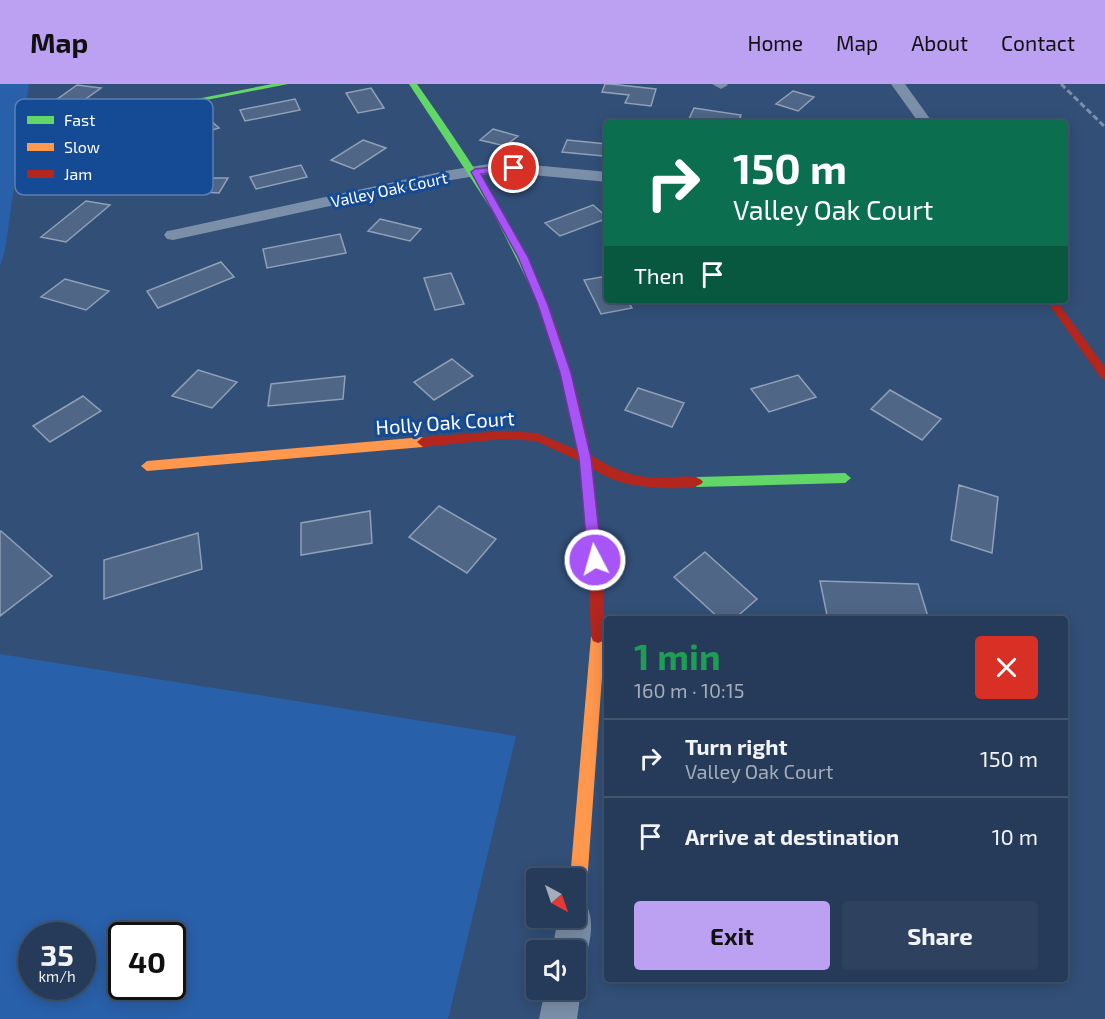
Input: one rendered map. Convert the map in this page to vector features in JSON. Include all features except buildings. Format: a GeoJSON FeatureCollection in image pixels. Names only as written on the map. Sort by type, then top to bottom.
{"type":"FeatureCollection","features":[{"type":"Feature","properties":{"kind":"street"},"geometry":{"type":"LineString","coordinates":[[204,99],[284,84]]}},
{"type":"Feature","properties":{"kind":"street"},"geometry":{"type":"LineString","coordinates":[[413,84],[475,172],[523,257],[543,305],[565,373],[585,458],[595,560],[598,649],[580,868]]}},
{"type":"Feature","properties":{"kind":"street"},"geometry":{"type":"LineString","coordinates":[[898,84],[924,120]]}},
{"type":"Feature","properties":{"kind":"street","name":"Valley Oak Court"},"geometry":{"type":"LineString","coordinates":[[173,235],[445,176],[501,167],[604,177]]}},
{"type":"Feature","properties":{"kind":"street"},"geometry":{"type":"LineString","coordinates":[[1054,303],[1105,375]]}},
{"type":"Feature","properties":{"kind":"street","name":"Holly Oak Court"},"geometry":{"type":"LineString","coordinates":[[147,466],[502,435],[537,437],[585,458],[609,473],[628,479],[658,483],[845,478]]}},
{"type":"Feature","properties":{"kind":"street"},"geometry":{"type":"LineString","coordinates":[[558,1019],[561,1000]]}},
{"type":"Feature","properties":{"kind":"shaded area"},"geometry":{"type":"Polygon","coordinates":[[[0,84],[29,84],[27,99],[15,99],[15,181],[5,250],[0,266],[0,84]]]}},
{"type":"Feature","properties":{"kind":"shaded area"},"geometry":{"type":"Polygon","coordinates":[[[0,654],[516,736],[448,1019],[0,1019],[0,654]]]}},
{"type":"Feature","properties":{"kind":"railway"},"geometry":{"type":"LineString","coordinates":[[1061,84],[1105,127]]}},
{"type":"Feature","properties":{"kind":"traffic: fast"},"geometry":{"type":"LineString","coordinates":[[204,99],[284,84]]}},
{"type":"Feature","properties":{"kind":"traffic: fast"},"geometry":{"type":"LineString","coordinates":[[413,84],[497,212],[539,294]]}},
{"type":"Feature","properties":{"kind":"traffic: fast"},"geometry":{"type":"LineString","coordinates":[[697,482],[845,478]]}},
{"type":"Feature","properties":{"kind":"traffic: slow"},"geometry":{"type":"LineString","coordinates":[[147,466],[423,442]]}},
{"type":"Feature","properties":{"kind":"traffic: slow"},"geometry":{"type":"LineString","coordinates":[[579,868],[598,636]]}},
{"type":"Feature","properties":{"kind":"traffic: jam"},"geometry":{"type":"LineString","coordinates":[[539,294],[566,374],[585,458],[593,524],[598,636]]}},
{"type":"Feature","properties":{"kind":"traffic: jam"},"geometry":{"type":"LineString","coordinates":[[1053,303],[1105,375]]}},
{"type":"Feature","properties":{"kind":"traffic: jam"},"geometry":{"type":"LineString","coordinates":[[423,442],[502,435],[537,437],[585,458],[609,473],[628,479],[658,483],[697,482]]}},
{"type":"Feature","properties":{"kind":"route"},"geometry":{"type":"LineString","coordinates":[[514,168],[501,167],[475,172],[523,257],[543,305],[565,373],[585,458],[595,560]]}}]}
